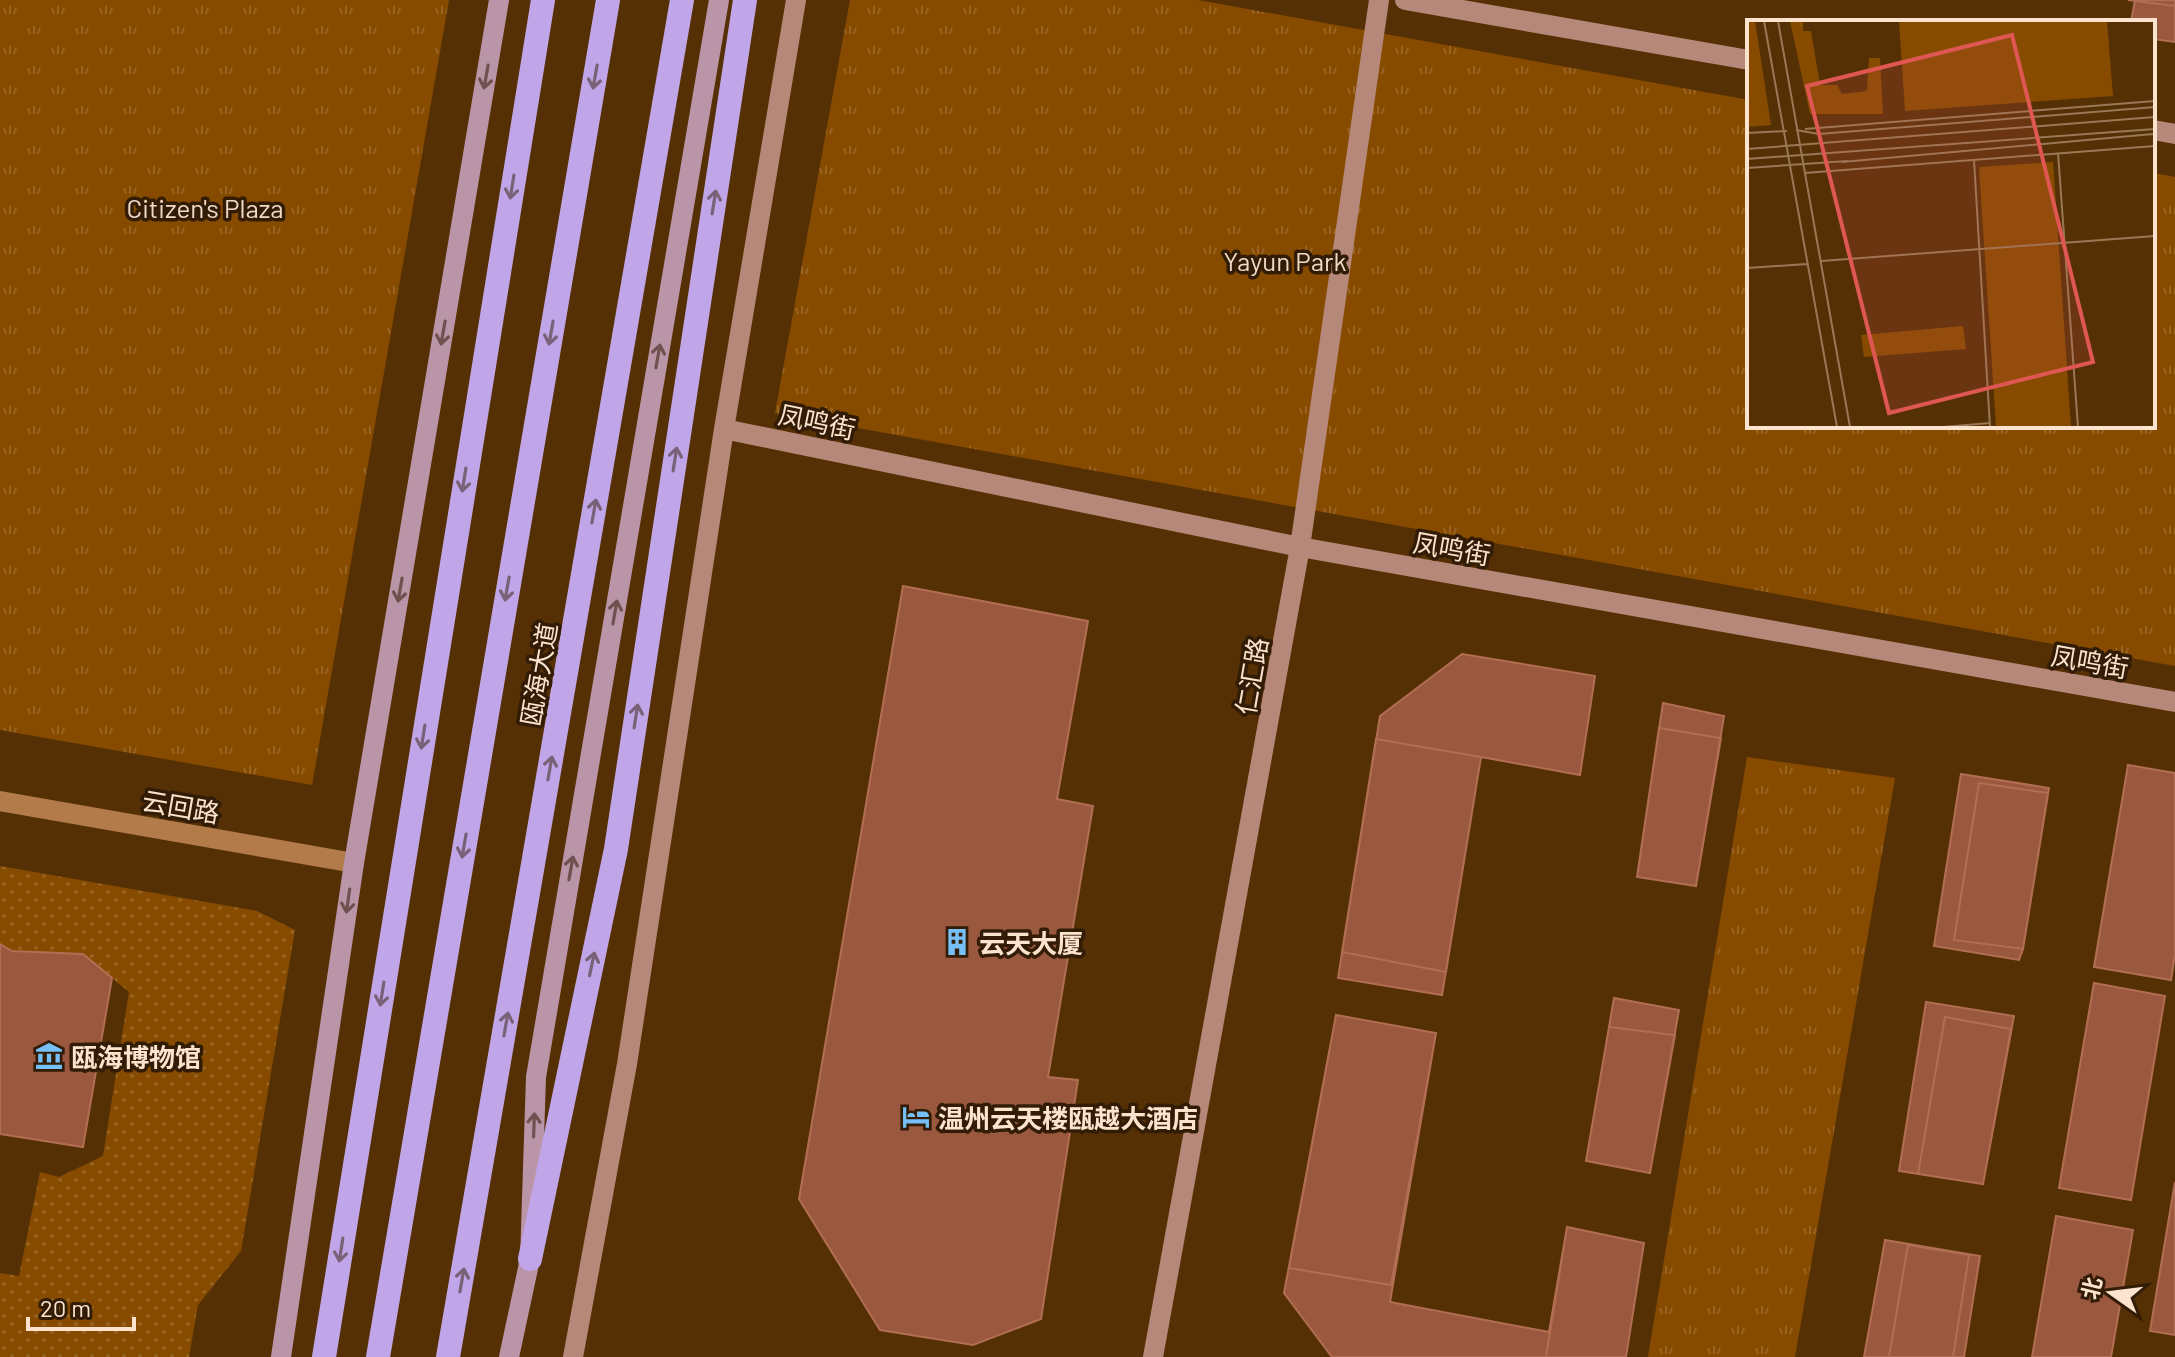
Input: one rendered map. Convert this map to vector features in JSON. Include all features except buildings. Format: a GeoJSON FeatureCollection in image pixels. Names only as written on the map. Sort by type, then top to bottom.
{"type":"FeatureCollection","features":[{"type":"Feature","properties":{"kind":"highway"},"geometry":{"type":"LineString","coordinates":[[324,1357],[543,0]]}},
{"type":"Feature","properties":{"kind":"highway","name":"瓯海大道"},"geometry":{"type":"LineString","coordinates":[[378,1357],[608,0]]}},
{"type":"Feature","properties":{"kind":"highway","name":"瓯海大道"},"geometry":{"type":"LineString","coordinates":[[448,1357],[682,0]]}},
{"type":"Feature","properties":{"kind":"highway"},"geometry":{"type":"LineString","coordinates":[[530,1259],[616,849],[745,0]]}},
{"type":"Feature","properties":{"kind":"main road"},"geometry":{"type":"LineString","coordinates":[[281,1357],[354,863],[499,0]]}},
{"type":"Feature","properties":{"kind":"main road"},"geometry":{"type":"LineString","coordinates":[[509,1357],[530,1259],[536,1077],[719,0]]}},
{"type":"Feature","properties":{"kind":"street"},"geometry":{"type":"LineString","coordinates":[[573,1357],[627,1064],[724,429],[796,0]]}},
{"type":"Feature","properties":{"kind":"street","name":"仁汇路"},"geometry":{"type":"LineString","coordinates":[[1153,1357],[1300,547],[1379,0]]}},
{"type":"Feature","properties":{"kind":"street"},"geometry":{"type":"LineString","coordinates":[[1405,0],[1747,60]]}},
{"type":"Feature","properties":{"kind":"street"},"geometry":{"type":"LineString","coordinates":[[2155,130],[2175,134]]}},
{"type":"Feature","properties":{"kind":"street","name":"凤鸣街"},"geometry":{"type":"LineString","coordinates":[[724,429],[1300,547],[2175,702]]}},
{"type":"Feature","properties":{"kind":"street","name":"云回路"},"geometry":{"type":"LineString","coordinates":[[0,801],[354,863]]}},
{"type":"Feature","properties":{"kind":"green space","name":"Citizen's Plaza"},"geometry":{"type":"Polygon","coordinates":[[[0,0],[449,0],[312,785],[0,730],[0,0]]]}},
{"type":"Feature","properties":{"kind":"green space","name":"Yayun Park"},"geometry":{"type":"Polygon","coordinates":[[[850,0],[1198,0],[1747,100],[1747,428],[2155,428],[2155,173],[2175,177],[2175,666],[775,413],[850,0]]]}},
{"type":"Feature","properties":{"kind":"green space"},"geometry":{"type":"Polygon","coordinates":[[[1747,757],[1895,778],[1795,1357],[1648,1357],[1747,757]]]}},
{"type":"Feature","properties":{"kind":"green space"},"geometry":{"type":"Polygon","coordinates":[[[0,866],[257,911],[295,930],[241,1251],[198,1305],[189,1357],[0,1357],[0,1273],[19,1276],[40,1172],[59,1177],[103,1156],[129,992],[83,954],[12,951],[0,944],[0,866]]]}},
{"type":"Feature","properties":{"kind":"place","name":"云天大厦"},"geometry":{"type":"Point","coordinates":[957,942]}},
{"type":"Feature","properties":{"kind":"place","name":"瓯海博物馆"},"geometry":{"type":"Point","coordinates":[49,1056]}},
{"type":"Feature","properties":{"kind":"place","name":"温州云天楼瓯越大酒店"},"geometry":{"type":"Point","coordinates":[916,1117]}}]}
